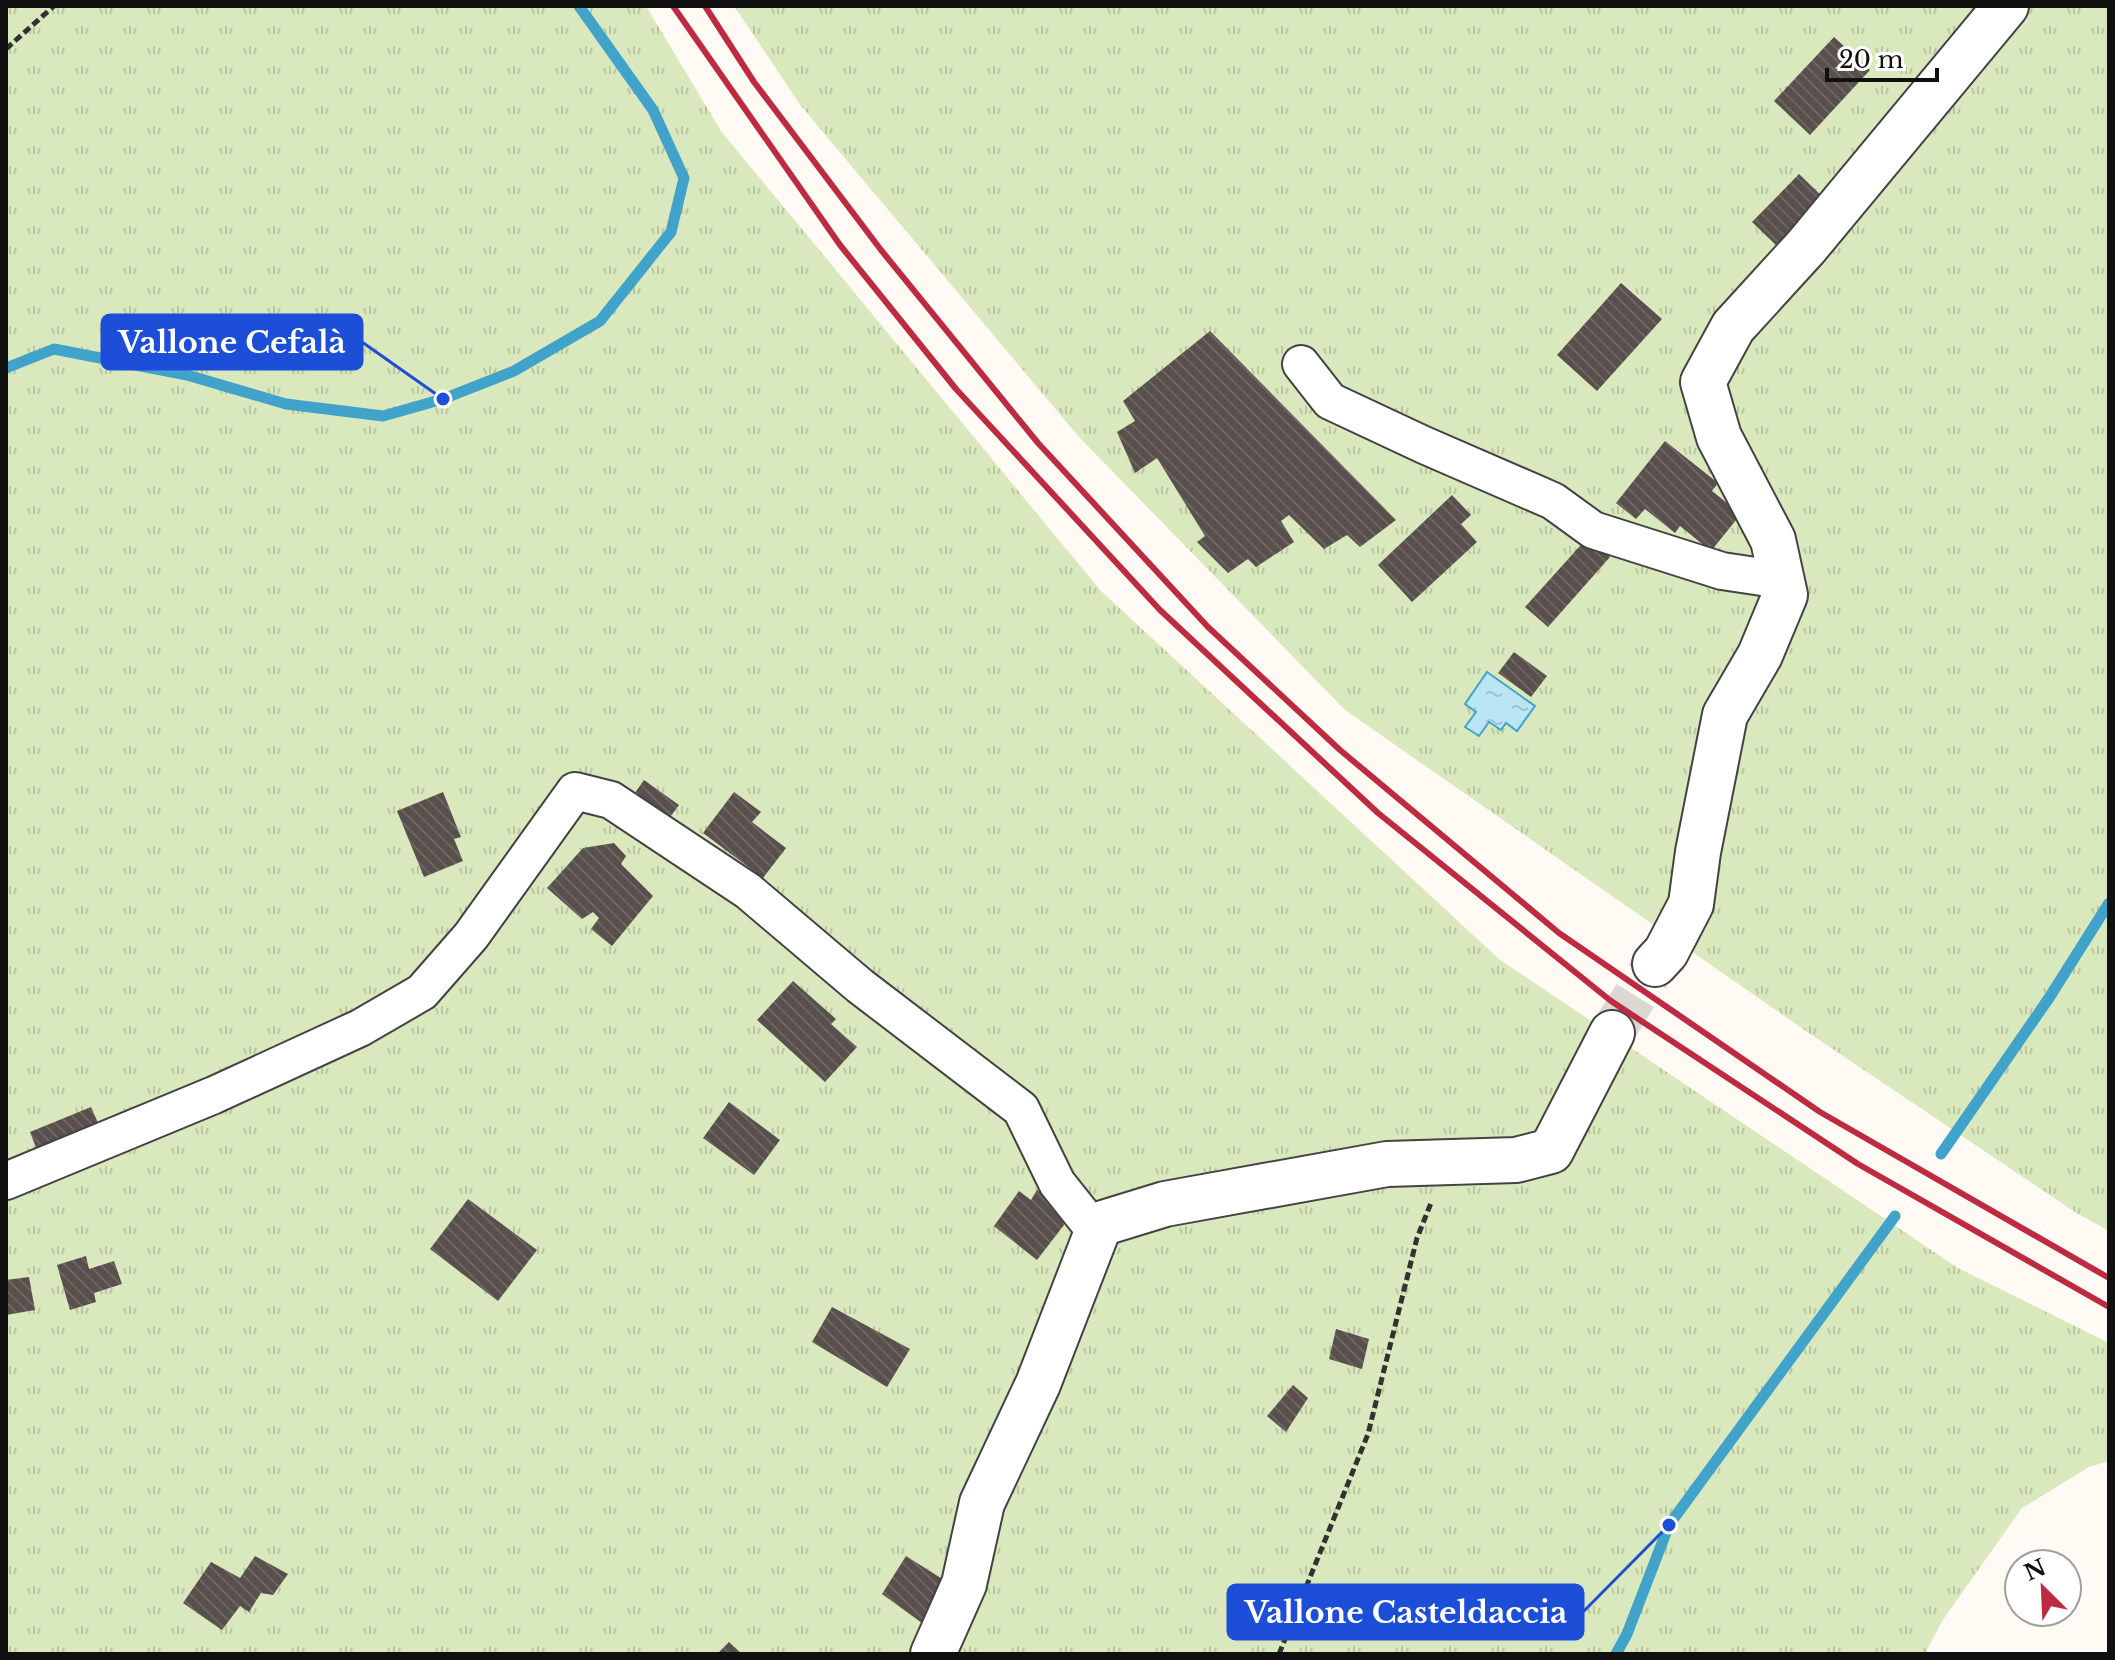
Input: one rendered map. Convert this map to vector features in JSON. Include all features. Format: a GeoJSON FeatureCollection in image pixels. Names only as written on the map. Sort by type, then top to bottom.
{"type":"FeatureCollection","features":[{"type":"Feature","properties":{"kind":"street"},"geometry":{"type":"LineString","coordinates":[[1655,964],[1666,952],[1691,904],[1725,715],[1760,655],[1785,595],[1773,540],[1719,437],[1703,382],[1733,327],[1806,247],[2006,6]]}},
{"type":"Feature","properties":{"kind":"street"},"geometry":{"type":"LineString","coordinates":[[1301,364],[1330,401],[1553,501],[1593,530],[1722,571],[1782,580]]}},
{"type":"Feature","properties":{"kind":"street"},"geometry":{"type":"LineString","coordinates":[[6,1181],[214,1095],[360,1028],[422,992],[471,936],[575,791],[611,800],[748,891],[860,986],[1021,1109],[1057,1183],[1096,1232]]}},
{"type":"Feature","properties":{"kind":"street"},"geometry":{"type":"LineString","coordinates":[[933,1654],[964,1584],[982,1503],[1038,1384],[1100,1224],[1165,1204],[1387,1164],[1516,1160],[1551,1151],[1612,1033]]}},
{"type":"Feature","properties":{"kind":"path"},"geometry":{"type":"LineString","coordinates":[[6,49],[54,6]]}},
{"type":"Feature","properties":{"kind":"path"},"geometry":{"type":"LineString","coordinates":[[1279,1654],[1368,1434],[1417,1238],[1447,1161]]}},
{"type":"Feature","properties":{"kind":"green space"},"geometry":{"type":"Polygon","coordinates":[[[6,6],[646,6],[721,131],[1101,591],[1499,959],[1958,1268],[2109,1343],[2109,1461],[2089,1467],[2022,1508],[1942,1621],[1925,1654],[6,1654],[6,6]]]}},
{"type":"Feature","properties":{"kind":"green space"},"geometry":{"type":"Polygon","coordinates":[[[734,6],[2109,6],[2109,1231],[2078,1214],[1800,1027],[1345,710],[1079,437],[801,106],[734,6]]]}},
{"type":"Feature","properties":{"kind":"water"},"geometry":{"type":"Polygon","coordinates":[[[1487,672],[1535,706],[1517,731],[1506,723],[1501,730],[1489,722],[1479,736],[1465,727],[1476,712],[1465,704],[1487,672]]]}},
{"type":"Feature","properties":{"kind":"building"},"geometry":{"type":"Polygon","coordinates":[[[1834,37],[1870,70],[1810,135],[1774,101],[1834,37]]]}},
{"type":"Feature","properties":{"kind":"building"},"geometry":{"type":"Polygon","coordinates":[[[1799,174],[1828,202],[1781,250],[1752,222],[1799,174]]]}},
{"type":"Feature","properties":{"kind":"building"},"geometry":{"type":"Polygon","coordinates":[[[1621,283],[1662,319],[1597,391],[1557,355],[1621,283]]]}},
{"type":"Feature","properties":{"kind":"building"},"geometry":{"type":"Polygon","coordinates":[[[1210,331],[1396,520],[1360,547],[1347,535],[1324,549],[1289,515],[1281,521],[1294,542],[1256,567],[1248,559],[1228,573],[1197,542],[1205,536],[1157,458],[1135,473],[1117,432],[1135,421],[1123,401],[1210,331]]]}},
{"type":"Feature","properties":{"kind":"building"},"geometry":{"type":"Polygon","coordinates":[[[1665,441],[1718,483],[1712,491],[1741,514],[1711,551],[1680,526],[1675,533],[1645,509],[1636,519],[1616,503],[1665,441]]]}},
{"type":"Feature","properties":{"kind":"building"},"geometry":{"type":"Polygon","coordinates":[[[1452,495],[1471,515],[1461,524],[1477,542],[1412,602],[1378,565],[1452,495]]]}},
{"type":"Feature","properties":{"kind":"building"},"geometry":{"type":"Polygon","coordinates":[[[1588,537],[1610,557],[1548,627],[1525,607],[1588,537]]]}},
{"type":"Feature","properties":{"kind":"building"},"geometry":{"type":"Polygon","coordinates":[[[1514,652],[1547,676],[1531,697],[1498,673],[1514,652]]]}},
{"type":"Feature","properties":{"kind":"building"},"geometry":{"type":"Polygon","coordinates":[[[644,780],[679,805],[662,828],[627,804],[644,780]]]}},
{"type":"Feature","properties":{"kind":"building"},"geometry":{"type":"Polygon","coordinates":[[[443,792],[461,837],[454,839],[463,861],[424,877],[397,811],[443,792]]]}},
{"type":"Feature","properties":{"kind":"building"},"geometry":{"type":"Polygon","coordinates":[[[734,792],[761,812],[752,822],[786,848],[763,878],[703,833],[734,792]]]}},
{"type":"Feature","properties":{"kind":"building"},"geometry":{"type":"Polygon","coordinates":[[[614,843],[626,856],[621,864],[653,896],[612,946],[591,929],[599,918],[593,912],[582,919],[547,888],[583,848],[614,843]]]}},
{"type":"Feature","properties":{"kind":"building"},"geometry":{"type":"Polygon","coordinates":[[[793,981],[836,1019],[831,1024],[857,1047],[825,1082],[757,1020],[793,981]]]}},
{"type":"Feature","properties":{"kind":"building"},"geometry":{"type":"Polygon","coordinates":[[[729,1102],[780,1140],[754,1175],[703,1138],[729,1102]]]}},
{"type":"Feature","properties":{"kind":"building"},"geometry":{"type":"Polygon","coordinates":[[[91,1107],[102,1132],[40,1158],[30,1132],[91,1107]]]}},
{"type":"Feature","properties":{"kind":"building"},"geometry":{"type":"Polygon","coordinates":[[[1037,1190],[1058,1205],[1064,1225],[1037,1260],[994,1226],[1019,1191],[1031,1200],[1037,1190]]]}},
{"type":"Feature","properties":{"kind":"building"},"geometry":{"type":"Polygon","coordinates":[[[468,1199],[537,1250],[498,1301],[430,1249],[468,1199]]]}},
{"type":"Feature","properties":{"kind":"building"},"geometry":{"type":"Polygon","coordinates":[[[86,1256],[89,1269],[114,1261],[122,1284],[94,1293],[96,1302],[70,1310],[57,1265],[86,1256]]]}},
{"type":"Feature","properties":{"kind":"building"},"geometry":{"type":"Polygon","coordinates":[[[29,1277],[35,1310],[6,1315],[6,1280],[29,1277]]]}},
{"type":"Feature","properties":{"kind":"building"},"geometry":{"type":"Polygon","coordinates":[[[832,1307],[910,1349],[887,1387],[812,1342],[832,1307]]]}},
{"type":"Feature","properties":{"kind":"building"},"geometry":{"type":"Polygon","coordinates":[[[1336,1329],[1369,1339],[1362,1369],[1329,1359],[1336,1329]]]}},
{"type":"Feature","properties":{"kind":"building"},"geometry":{"type":"Polygon","coordinates":[[[1293,1385],[1308,1398],[1286,1432],[1267,1416],[1293,1385]]]}},
{"type":"Feature","properties":{"kind":"building"},"geometry":{"type":"Polygon","coordinates":[[[255,1556],[288,1574],[273,1595],[261,1593],[249,1612],[240,1606],[222,1630],[183,1603],[211,1562],[240,1578],[255,1556]]]}},
{"type":"Feature","properties":{"kind":"building"},"geometry":{"type":"Polygon","coordinates":[[[906,1556],[944,1580],[922,1623],[882,1594],[906,1556]]]}},
{"type":"Feature","properties":{"kind":"building"},"geometry":{"type":"Polygon","coordinates":[[[729,1642],[742,1654],[717,1654],[729,1642]]]}},
{"type":"Feature","properties":{"kind":"waterway"},"geometry":{"type":"LineString","coordinates":[[6,368],[54,349],[187,375],[286,404],[383,416],[443,399],[514,371],[600,321],[671,232],[684,178],[653,110],[579,6]]}},
{"type":"Feature","properties":{"kind":"waterway"},"geometry":{"type":"LineString","coordinates":[[1941,1154],[2049,998],[2109,903]]}},
{"type":"Feature","properties":{"kind":"waterway"},"geometry":{"type":"LineString","coordinates":[[1616,1654],[1627,1634],[1669,1525],[1895,1216]]}},
{"type":"Feature","properties":{"kind":"tunnel"},"geometry":{"type":"LineString","coordinates":[[1612,1033],[1655,964]]}},
{"type":"Feature","properties":{"kind":"railway"},"geometry":{"type":"LineString","coordinates":[[673,6],[840,245],[956,389],[1160,610],[1378,813],[1611,1001],[1858,1164],[2109,1307]]}},
{"type":"Feature","properties":{"kind":"railway"},"geometry":{"type":"LineString","coordinates":[[705,6],[754,82],[881,250],[1038,443],[1208,627],[1340,750],[1559,933],[1820,1112],[2109,1278]]}},
{"type":"Feature","properties":{"kind":"place","name":"Vallone Cefalà"},"geometry":{"type":"Point","coordinates":[443,399]}},
{"type":"Feature","properties":{"kind":"place","name":"Vallone Casteldaccia"},"geometry":{"type":"Point","coordinates":[1669,1525]}}]}
